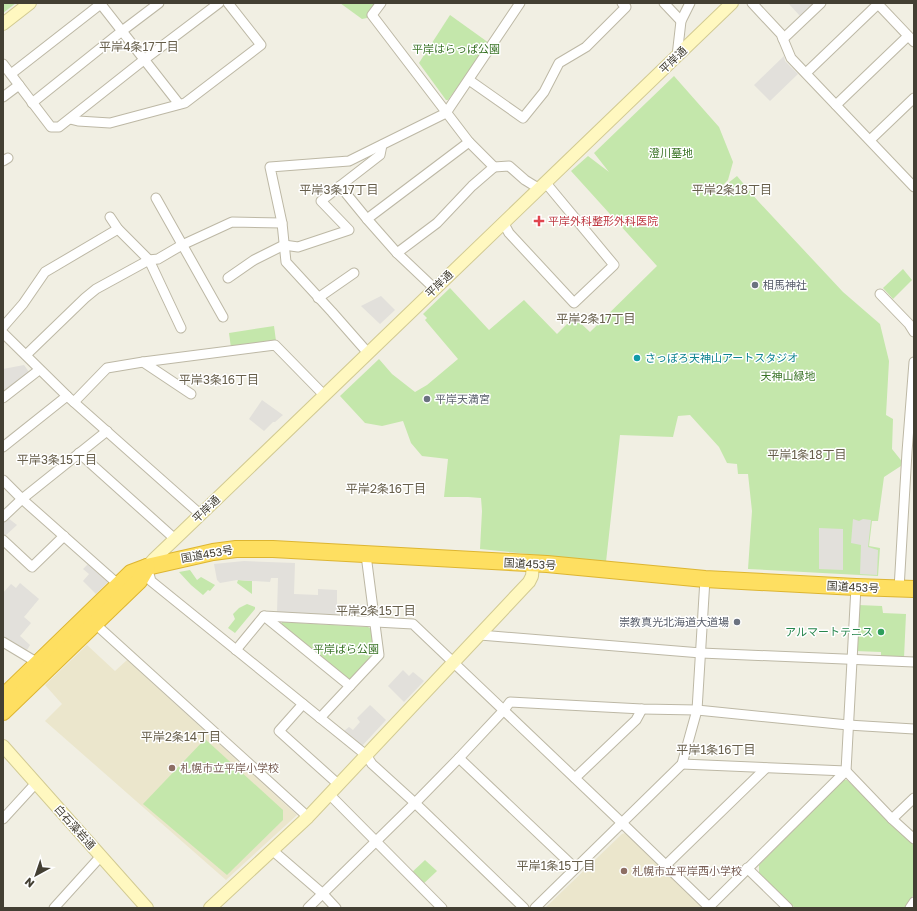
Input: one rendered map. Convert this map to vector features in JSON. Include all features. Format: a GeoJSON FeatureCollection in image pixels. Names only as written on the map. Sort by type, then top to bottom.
{"type":"FeatureCollection","features":[{"type":"Feature","properties":{"kind":"highway","name":"国道453号"},"geometry":{"type":"LineString","coordinates":[[147,567],[198,555],[236,549],[267,549],[533,564],[705,579],[906,589]]}},
{"type":"Feature","properties":{"kind":"highway","name":"平岸通"},"geometry":{"type":"LineString","coordinates":[[3,712],[91,620],[119,585],[131,573],[147,567]]}},
{"type":"Feature","properties":{"kind":"highway","name":"平岸通"},"geometry":{"type":"LineString","coordinates":[[3,697],[38,663],[139,581],[147,567]]}},
{"type":"Feature","properties":{"kind":"street"},"geometry":{"type":"LineString","coordinates":[[3,24],[30,3]]}},
{"type":"Feature","properties":{"kind":"street"},"geometry":{"type":"LineString","coordinates":[[11,74],[101,3],[179,104]]}},
{"type":"Feature","properties":{"kind":"street"},"geometry":{"type":"LineString","coordinates":[[32,103],[159,3]]}},
{"type":"Feature","properties":{"kind":"street"},"geometry":{"type":"LineString","coordinates":[[3,64],[51,127],[59,127],[219,3]]}},
{"type":"Feature","properties":{"kind":"street"},"geometry":{"type":"LineString","coordinates":[[70,119],[110,123],[185,103],[261,45],[228,3]]}},
{"type":"Feature","properties":{"kind":"street"},"geometry":{"type":"LineString","coordinates":[[381,3],[372,15],[469,142],[494,167]]}},
{"type":"Feature","properties":{"kind":"street"},"geometry":{"type":"LineString","coordinates":[[368,353],[286,262],[282,223],[270,167],[349,162],[446,113],[520,3]]}},
{"type":"Feature","properties":{"kind":"street"},"geometry":{"type":"LineString","coordinates":[[469,80],[523,118],[544,92],[559,63],[586,47],[626,7],[622,3]]}},
{"type":"Feature","properties":{"kind":"street"},"geometry":{"type":"LineString","coordinates":[[664,3],[681,21]]}},
{"type":"Feature","properties":{"kind":"street"},"geometry":{"type":"LineString","coordinates":[[677,56],[681,21],[690,3]]}},
{"type":"Feature","properties":{"kind":"street","name":"平岸通"},"geometry":{"type":"LineString","coordinates":[[147,567],[200,514],[732,3]]}},
{"type":"Feature","properties":{"kind":"street"},"geometry":{"type":"LineString","coordinates":[[752,3],[781,34],[791,58],[912,181]]}},
{"type":"Feature","properties":{"kind":"street"},"geometry":{"type":"LineString","coordinates":[[783,39],[820,3]]}},
{"type":"Feature","properties":{"kind":"street"},"geometry":{"type":"LineString","coordinates":[[806,73],[877,3],[911,39],[836,105]]}},
{"type":"Feature","properties":{"kind":"street"},"geometry":{"type":"LineString","coordinates":[[3,97],[19,85]]}},
{"type":"Feature","properties":{"kind":"street"},"geometry":{"type":"LineString","coordinates":[[870,140],[914,98]]}},
{"type":"Feature","properties":{"kind":"street"},"geometry":{"type":"LineString","coordinates":[[367,219],[469,142]]}},
{"type":"Feature","properties":{"kind":"street"},"geometry":{"type":"LineString","coordinates":[[228,278],[254,260],[284,245],[298,247],[348,230],[321,201],[380,154],[382,145]]}},
{"type":"Feature","properties":{"kind":"street"},"geometry":{"type":"LineString","coordinates":[[397,253],[437,223],[472,186],[494,167],[509,166],[525,180],[542,185],[614,265],[574,303],[509,233],[503,222]]}},
{"type":"Feature","properties":{"kind":"street"},"geometry":{"type":"LineString","coordinates":[[340,186],[397,253],[435,289]]}},
{"type":"Feature","properties":{"kind":"street"},"geometry":{"type":"LineString","coordinates":[[156,198],[223,317]]}},
{"type":"Feature","properties":{"kind":"street"},"geometry":{"type":"LineString","coordinates":[[110,218],[118,229],[149,260],[181,328]]}},
{"type":"Feature","properties":{"kind":"street"},"geometry":{"type":"LineString","coordinates":[[26,355],[96,289],[149,260],[158,258],[232,222],[282,223]]}},
{"type":"Feature","properties":{"kind":"street"},"geometry":{"type":"LineString","coordinates":[[3,327],[23,304],[45,272],[118,229]]}},
{"type":"Feature","properties":{"kind":"street"},"geometry":{"type":"LineString","coordinates":[[318,298],[354,273]]}},
{"type":"Feature","properties":{"kind":"street"},"geometry":{"type":"LineString","coordinates":[[880,294],[912,325]]}},
{"type":"Feature","properties":{"kind":"street"},"geometry":{"type":"LineString","coordinates":[[3,334],[70,399],[200,514]]}},
{"type":"Feature","properties":{"kind":"street"},"geometry":{"type":"LineString","coordinates":[[3,447],[70,399],[107,368],[143,362],[275,344],[324,395]]}},
{"type":"Feature","properties":{"kind":"street"},"geometry":{"type":"LineString","coordinates":[[143,362],[191,394]]}},
{"type":"Feature","properties":{"kind":"street"},"geometry":{"type":"LineString","coordinates":[[906,589],[907,452],[914,362]]}},
{"type":"Feature","properties":{"kind":"street"},"geometry":{"type":"LineString","coordinates":[[3,398],[39,370]]}},
{"type":"Feature","properties":{"kind":"street"},"geometry":{"type":"LineString","coordinates":[[3,517],[22,498],[107,431]]}},
{"type":"Feature","properties":{"kind":"street"},"geometry":{"type":"LineString","coordinates":[[79,453],[175,539]]}},
{"type":"Feature","properties":{"kind":"street"},"geometry":{"type":"LineString","coordinates":[[3,480],[119,585]]}},
{"type":"Feature","properties":{"kind":"street"},"geometry":{"type":"LineString","coordinates":[[3,540],[32,567],[64,536]]}},
{"type":"Feature","properties":{"kind":"street"},"geometry":{"type":"LineString","coordinates":[[320,718],[379,655],[366,554]]}},
{"type":"Feature","properties":{"kind":"street"},"geometry":{"type":"LineString","coordinates":[[210,908],[308,816],[480,635],[529,582],[532,576],[533,564]]}},
{"type":"Feature","properties":{"kind":"street"},"geometry":{"type":"LineString","coordinates":[[147,567],[151,581],[366,755],[372,764],[524,908]]}},
{"type":"Feature","properties":{"kind":"street"},"geometry":{"type":"LineString","coordinates":[[535,908],[621,822],[682,764],[697,710],[705,579]]}},
{"type":"Feature","properties":{"kind":"street"},"geometry":{"type":"LineString","coordinates":[[264,616],[413,624],[709,907],[846,772],[856,587]]}},
{"type":"Feature","properties":{"kind":"street"},"geometry":{"type":"LineString","coordinates":[[236,650],[264,616]]}},
{"type":"Feature","properties":{"kind":"street"},"geometry":{"type":"LineString","coordinates":[[264,616],[350,686]]}},
{"type":"Feature","properties":{"kind":"street"},"geometry":{"type":"LineString","coordinates":[[91,620],[308,816]]}},
{"type":"Feature","properties":{"kind":"street"},"geometry":{"type":"LineString","coordinates":[[480,635],[701,653],[914,662]]}},
{"type":"Feature","properties":{"kind":"street"},"geometry":{"type":"LineString","coordinates":[[3,642],[38,663]]}},
{"type":"Feature","properties":{"kind":"street"},"geometry":{"type":"LineString","coordinates":[[308,908],[415,804],[460,758],[510,702],[642,709],[697,710],[848,725],[914,729]]}},
{"type":"Feature","properties":{"kind":"street"},"geometry":{"type":"LineString","coordinates":[[303,704],[279,731],[338,784]]}},
{"type":"Feature","properties":{"kind":"street"},"geometry":{"type":"LineString","coordinates":[[575,778],[636,720],[642,709]]}},
{"type":"Feature","properties":{"kind":"street","name":"白石藻岩通"},"geometry":{"type":"LineString","coordinates":[[3,746],[147,908]]}},
{"type":"Feature","properties":{"kind":"street"},"geometry":{"type":"LineString","coordinates":[[460,758],[575,868]]}},
{"type":"Feature","properties":{"kind":"street"},"geometry":{"type":"LineString","coordinates":[[682,764],[846,772],[914,839]]}},
{"type":"Feature","properties":{"kind":"street"},"geometry":{"type":"LineString","coordinates":[[666,866],[766,768]]}},
{"type":"Feature","properties":{"kind":"street"},"geometry":{"type":"LineString","coordinates":[[3,818],[36,783]]}},
{"type":"Feature","properties":{"kind":"street"},"geometry":{"type":"LineString","coordinates":[[329,794],[442,908]]}},
{"type":"Feature","properties":{"kind":"street"},"geometry":{"type":"LineString","coordinates":[[892,819],[914,798]]}},
{"type":"Feature","properties":{"kind":"street"},"geometry":{"type":"LineString","coordinates":[[272,850],[336,908]]}},
{"type":"Feature","properties":{"kind":"street"},"geometry":{"type":"LineString","coordinates":[[54,908],[101,856]]}},
{"type":"Feature","properties":{"kind":"street"},"geometry":{"type":"LineString","coordinates":[[747,868],[788,908]]}},
{"type":"Feature","properties":{"kind":"street"},"geometry":{"type":"LineString","coordinates":[[910,908],[914,902]]}},
{"type":"Feature","properties":{"kind":"shaded area"},"geometry":{"type":"Polygon","coordinates":[[[788,3],[814,3],[800,16],[788,3]]]}},
{"type":"Feature","properties":{"kind":"shaded area"},"geometry":{"type":"Polygon","coordinates":[[[784,56],[785,61],[798,74],[770,101],[754,85],[784,56]]]}},
{"type":"Feature","properties":{"kind":"shaded area"},"geometry":{"type":"Polygon","coordinates":[[[381,296],[395,310],[380,324],[361,306],[381,296]]]}},
{"type":"Feature","properties":{"kind":"shaded area"},"geometry":{"type":"Polygon","coordinates":[[[24,365],[29,372],[3,394],[3,369],[24,365]]]}},
{"type":"Feature","properties":{"kind":"shaded area"},"geometry":{"type":"Polygon","coordinates":[[[262,400],[283,415],[264,431],[249,419],[262,400]]]}},
{"type":"Feature","properties":{"kind":"shaded area"},"geometry":{"type":"Polygon","coordinates":[[[8,518],[17,525],[5,536],[3,534],[3,523],[8,518]]]}},
{"type":"Feature","properties":{"kind":"shaded area"},"geometry":{"type":"Polygon","coordinates":[[[853,519],[859,521],[863,519],[871,520],[868,547],[878,550],[877,575],[860,574],[861,545],[851,543],[853,519]]]}},
{"type":"Feature","properties":{"kind":"shaded area"},"geometry":{"type":"Polygon","coordinates":[[[819,528],[843,529],[843,570],[819,569],[819,528]]]}},
{"type":"Feature","properties":{"kind":"shaded area"},"geometry":{"type":"Polygon","coordinates":[[[244,561],[295,563],[294,594],[318,595],[318,589],[337,590],[337,615],[277,612],[278,578],[271,578],[270,582],[237,580],[220,583],[217,580],[214,564],[244,561]]]}},
{"type":"Feature","properties":{"kind":"shaded area"},"geometry":{"type":"Polygon","coordinates":[[[88,564],[108,582],[96,594],[83,581],[89,574],[83,569],[88,564]]]}},
{"type":"Feature","properties":{"kind":"shaded area"},"geometry":{"type":"Polygon","coordinates":[[[20,583],[39,599],[24,617],[31,623],[20,636],[30,645],[27,650],[3,636],[3,593],[11,584],[16,588],[20,583]]]}},
{"type":"Feature","properties":{"kind":"shaded area","name":"札幌市立平岸小学校"},"geometry":{"type":"Polygon","coordinates":[[[87,645],[115,671],[127,660],[297,815],[226,880],[45,721],[62,704],[45,685],[87,645]]]}},
{"type":"Feature","properties":{"kind":"shaded area"},"geometry":{"type":"Polygon","coordinates":[[[403,670],[409,676],[413,672],[424,681],[404,702],[388,686],[403,670]]]}},
{"type":"Feature","properties":{"kind":"shaded area"},"geometry":{"type":"Polygon","coordinates":[[[370,705],[386,720],[362,746],[344,731],[349,727],[353,730],[360,722],[357,718],[370,705]]]}},
{"type":"Feature","properties":{"kind":"shaded area","name":"札幌市立平岸西小学校"},"geometry":{"type":"Polygon","coordinates":[[[625,833],[703,908],[545,908],[622,834],[625,833]]]}},
{"type":"Feature","properties":{"kind":"green space"},"geometry":{"type":"Polygon","coordinates":[[[3,3],[16,3],[3,13],[3,3]]]}},
{"type":"Feature","properties":{"kind":"green space"},"geometry":{"type":"Polygon","coordinates":[[[340,3],[378,3],[367,18],[362,19],[340,3]]]}},
{"type":"Feature","properties":{"kind":"green space","name":"平岸はらっぱ公園"},"geometry":{"type":"Polygon","coordinates":[[[450,15],[489,43],[448,100],[446,100],[419,63],[450,15]]]}},
{"type":"Feature","properties":{"kind":"green space","name":"天神山緑地"},"geometry":{"type":"Polygon","coordinates":[[[674,76],[719,127],[733,162],[728,180],[713,195],[737,176],[758,201],[843,292],[880,324],[889,361],[886,415],[893,419],[892,449],[904,464],[884,477],[878,521],[872,521],[869,546],[880,548],[878,576],[748,569],[752,511],[748,474],[738,474],[737,464],[727,463],[719,447],[690,415],[678,416],[673,437],[620,435],[606,562],[480,549],[482,511],[481,498],[444,497],[448,459],[422,456],[411,443],[403,421],[382,426],[365,423],[340,396],[379,359],[392,374],[415,392],[427,385],[458,359],[425,320],[427,318],[423,314],[450,288],[489,330],[524,300],[557,334],[574,317],[590,332],[657,266],[571,171],[588,156],[609,172],[594,153],[674,76]]]}},
{"type":"Feature","properties":{"kind":"green space"},"geometry":{"type":"Polygon","coordinates":[[[903,269],[912,280],[893,299],[883,288],[903,269]]]}},
{"type":"Feature","properties":{"kind":"green space"},"geometry":{"type":"Polygon","coordinates":[[[274,326],[276,341],[231,348],[229,333],[274,326]]]}},
{"type":"Feature","properties":{"kind":"green space"},"geometry":{"type":"Polygon","coordinates":[[[190,570],[197,580],[201,577],[215,585],[210,591],[208,590],[203,595],[179,572],[190,570]]]}},
{"type":"Feature","properties":{"kind":"green space"},"geometry":{"type":"Polygon","coordinates":[[[238,580],[252,581],[252,594],[237,583],[238,580]]]}},
{"type":"Feature","properties":{"kind":"green space"},"geometry":{"type":"Polygon","coordinates":[[[247,604],[255,607],[255,609],[235,633],[228,628],[235,619],[233,614],[239,608],[247,604]]]}},
{"type":"Feature","properties":{"kind":"green space","name":"アルマートテニス"},"geometry":{"type":"Polygon","coordinates":[[[858,605],[882,606],[883,613],[906,614],[904,658],[881,656],[881,652],[855,651],[858,605]]]}},
{"type":"Feature","properties":{"kind":"green space","name":"平岸ばら公園"},"geometry":{"type":"Polygon","coordinates":[[[282,622],[368,627],[371,629],[374,652],[373,655],[350,679],[347,679],[281,625],[282,622]]]}},
{"type":"Feature","properties":{"kind":"green space"},"geometry":{"type":"Polygon","coordinates":[[[205,739],[283,810],[283,820],[227,875],[143,804],[205,739]]]}},
{"type":"Feature","properties":{"kind":"green space"},"geometry":{"type":"Polygon","coordinates":[[[844,780],[847,780],[914,844],[914,894],[905,908],[795,908],[759,873],[759,865],[844,780]]]}},
{"type":"Feature","properties":{"kind":"green space"},"geometry":{"type":"Polygon","coordinates":[[[425,860],[437,871],[420,887],[409,875],[425,860]]]}},
{"type":"Feature","properties":{"kind":"place","name":"平岸外科整形外科医院"},"geometry":{"type":"Point","coordinates":[539,221]}},
{"type":"Feature","properties":{"kind":"place","name":"相馬神社"},"geometry":{"type":"Point","coordinates":[755,285]}},
{"type":"Feature","properties":{"kind":"place","name":"さっぽろ天神山アートスタジオ"},"geometry":{"type":"Point","coordinates":[637,358]}},
{"type":"Feature","properties":{"kind":"place","name":"平岸天満宮"},"geometry":{"type":"Point","coordinates":[427,399]}},
{"type":"Feature","properties":{"kind":"place","name":"崇教真光北海道大道場"},"geometry":{"type":"Point","coordinates":[737,622]}},
{"type":"Feature","properties":{"kind":"place","name":"アルマートテニス"},"geometry":{"type":"Point","coordinates":[881,632]}},
{"type":"Feature","properties":{"kind":"place","name":"札幌市立平岸小学校"},"geometry":{"type":"Point","coordinates":[172,768]}},
{"type":"Feature","properties":{"kind":"place","name":"札幌市立平岸西小学校"},"geometry":{"type":"Point","coordinates":[624,871]}},
{"type":"Feature","properties":{"kind":"district","name":"平岸4条17丁目"},"geometry":{"type":"Point","coordinates":[139,47]}},
{"type":"Feature","properties":{"kind":"district","name":"平岸3条17丁目"},"geometry":{"type":"Point","coordinates":[339,190]}},
{"type":"Feature","properties":{"kind":"district","name":"平岸2条18丁目"},"geometry":{"type":"Point","coordinates":[732,190]}},
{"type":"Feature","properties":{"kind":"district","name":"平岸2条17丁目"},"geometry":{"type":"Point","coordinates":[596,319]}},
{"type":"Feature","properties":{"kind":"district","name":"平岸3条16丁目"},"geometry":{"type":"Point","coordinates":[219,380]}},
{"type":"Feature","properties":{"kind":"district","name":"平岸1条18丁目"},"geometry":{"type":"Point","coordinates":[807,455]}},
{"type":"Feature","properties":{"kind":"district","name":"平岸3条15丁目"},"geometry":{"type":"Point","coordinates":[57,460]}},
{"type":"Feature","properties":{"kind":"district","name":"平岸2条16丁目"},"geometry":{"type":"Point","coordinates":[386,489]}},
{"type":"Feature","properties":{"kind":"district","name":"平岸2条15丁目"},"geometry":{"type":"Point","coordinates":[376,611]}},
{"type":"Feature","properties":{"kind":"district","name":"平岸2条14丁目"},"geometry":{"type":"Point","coordinates":[181,737]}},
{"type":"Feature","properties":{"kind":"district","name":"平岸1条16丁目"},"geometry":{"type":"Point","coordinates":[716,750]}},
{"type":"Feature","properties":{"kind":"district","name":"平岸1条15丁目"},"geometry":{"type":"Point","coordinates":[556,866]}},
{"type":"Feature","properties":{"kind":"park label","name":"澄川墓地"},"geometry":{"type":"Point","coordinates":[671,153]}}]}
